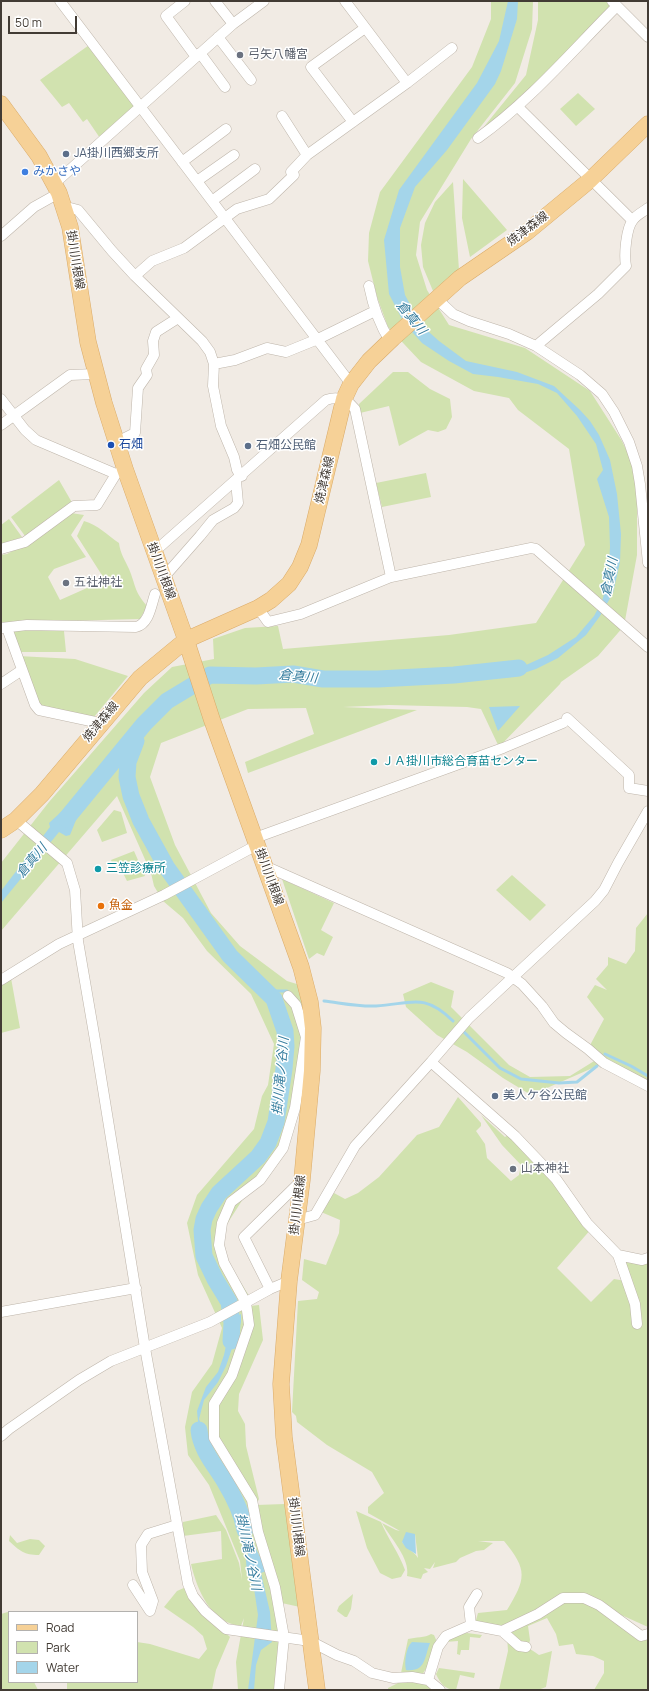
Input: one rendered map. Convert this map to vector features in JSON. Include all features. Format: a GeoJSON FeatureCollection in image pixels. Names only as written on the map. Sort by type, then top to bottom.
{"type":"FeatureCollection","features":[{"type":"Feature","properties":{"kind":"main road","name":"掛川川根線"},"geometry":{"type":"LineString","coordinates":[[1,104],[39,156],[59,194],[70,227],[88,342],[95,374],[117,442],[121,472],[164,577],[194,662],[211,717],[301,967],[309,996],[313,1028],[312,1071],[302,1180],[289,1281],[281,1384],[284,1437],[317,1690]]}},
{"type":"Feature","properties":{"kind":"main road","name":"焼津森線"},"geometry":{"type":"LineString","coordinates":[[1,830],[21,824],[42,794],[100,723],[140,678],[186,640],[258,608],[271,600],[289,584],[300,567],[309,545],[344,399],[351,384],[369,361],[460,278],[527,232],[590,180],[648,124]]}},
{"type":"Feature","properties":{"kind":"street"},"geometry":{"type":"LineString","coordinates":[[60,1],[351,384]]}},
{"type":"Feature","properties":{"kind":"street"},"geometry":{"type":"LineString","coordinates":[[185,1],[166,16],[225,87]]}},
{"type":"Feature","properties":{"kind":"street"},"geometry":{"type":"LineString","coordinates":[[215,1],[233,24]]}},
{"type":"Feature","properties":{"kind":"street"},"geometry":{"type":"LineString","coordinates":[[1,236],[34,207],[59,194],[141,108],[218,37],[264,1]]}},
{"type":"Feature","properties":{"kind":"street"},"geometry":{"type":"LineString","coordinates":[[345,1],[407,83]]}},
{"type":"Feature","properties":{"kind":"street"},"geometry":{"type":"LineString","coordinates":[[478,138],[518,107],[615,4],[648,37]]}},
{"type":"Feature","properties":{"kind":"street"},"geometry":{"type":"LineString","coordinates":[[353,122],[311,67],[365,28]]}},
{"type":"Feature","properties":{"kind":"street"},"geometry":{"type":"LineString","coordinates":[[218,37],[251,80]]}},
{"type":"Feature","properties":{"kind":"street"},"geometry":{"type":"LineString","coordinates":[[135,276],[152,261],[184,248],[224,217],[237,209],[269,199],[294,175],[291,172],[306,155],[407,83],[452,48]]}},
{"type":"Feature","properties":{"kind":"street"},"geometry":{"type":"LineString","coordinates":[[518,107],[632,220]]}},
{"type":"Feature","properties":{"kind":"street"},"geometry":{"type":"LineString","coordinates":[[282,116],[306,155]]}},
{"type":"Feature","properties":{"kind":"street"},"geometry":{"type":"LineString","coordinates":[[182,162],[226,129]]}},
{"type":"Feature","properties":{"kind":"street"},"geometry":{"type":"LineString","coordinates":[[197,181],[234,155]]}},
{"type":"Feature","properties":{"kind":"street"},"geometry":{"type":"LineString","coordinates":[[212,201],[255,169]]}},
{"type":"Feature","properties":{"kind":"street"},"geometry":{"type":"LineString","coordinates":[[59,194],[78,210],[135,276],[202,341],[210,352],[214,364],[213,386],[221,426],[239,479],[238,503],[230,511],[213,520],[164,577]]}},
{"type":"Feature","properties":{"kind":"street"},"geometry":{"type":"LineString","coordinates":[[536,346],[598,294],[626,266],[624,257],[627,236],[632,220],[648,208]]}},
{"type":"Feature","properties":{"kind":"street"},"geometry":{"type":"LineString","coordinates":[[369,286],[382,329],[392,339]]}},
{"type":"Feature","properties":{"kind":"street"},"geometry":{"type":"LineString","coordinates":[[432,303],[469,321],[509,334],[536,346],[591,384],[602,394],[614,412],[629,442],[637,466],[648,563]]}},
{"type":"Feature","properties":{"kind":"street"},"geometry":{"type":"LineString","coordinates":[[214,364],[235,360],[267,348],[286,352],[376,312]]}},
{"type":"Feature","properties":{"kind":"street"},"geometry":{"type":"LineString","coordinates":[[117,442],[135,433],[138,388],[147,375],[146,369],[154,355],[153,341],[156,332],[178,318]]}},
{"type":"Feature","properties":{"kind":"street"},"geometry":{"type":"LineString","coordinates":[[1,425],[70,375],[95,374]]}},
{"type":"Feature","properties":{"kind":"street"},"geometry":{"type":"LineString","coordinates":[[154,552],[239,479],[326,400],[334,398],[344,399],[356,409],[391,577]]}},
{"type":"Feature","properties":{"kind":"street"},"geometry":{"type":"LineString","coordinates":[[1,399],[25,430],[36,440],[121,472],[97,505],[74,506],[25,542],[1,549]]}},
{"type":"Feature","properties":{"kind":"street"},"geometry":{"type":"LineString","coordinates":[[188,523],[200,536]]}},
{"type":"Feature","properties":{"kind":"street"},"geometry":{"type":"LineString","coordinates":[[258,608],[268,622],[301,614],[391,577],[531,548],[536,549],[648,647]]}},
{"type":"Feature","properties":{"kind":"street"},"geometry":{"type":"LineString","coordinates":[[100,723],[39,710],[35,705],[4,628],[27,625],[136,627],[142,625],[146,621],[155,594]]}},
{"type":"Feature","properties":{"kind":"street"},"geometry":{"type":"LineString","coordinates":[[1,684],[22,670]]}},
{"type":"Feature","properties":{"kind":"street"},"geometry":{"type":"LineString","coordinates":[[1,980],[77,934],[164,895],[256,842],[503,748],[565,720],[629,775],[629,788],[648,791]]}},
{"type":"Feature","properties":{"kind":"street"},"geometry":{"type":"LineString","coordinates":[[297,1220],[315,1215],[354,1146],[469,1018],[572,924],[600,896],[648,811]]}},
{"type":"Feature","properties":{"kind":"street"},"geometry":{"type":"LineString","coordinates":[[21,824],[67,863],[72,880],[76,906],[77,934],[145,1348],[188,1584],[193,1596],[205,1611],[226,1629],[310,1640],[337,1655],[354,1661],[372,1673],[393,1678],[412,1677],[428,1680],[440,1690]]}},
{"type":"Feature","properties":{"kind":"street"},"geometry":{"type":"LineString","coordinates":[[265,866],[507,973],[522,984],[542,1006],[554,1023],[566,1033],[604,1063],[648,1086]]}},
{"type":"Feature","properties":{"kind":"street"},"geometry":{"type":"LineString","coordinates":[[279,1690],[284,1637],[275,1587],[258,1532],[252,1500],[214,1438],[214,1404],[232,1375],[249,1325],[243,1304],[224,1263],[219,1245],[222,1223],[231,1202],[260,1180],[283,1148],[295,1108],[306,1037],[296,1005],[288,996]]}},
{"type":"Feature","properties":{"kind":"street"},"geometry":{"type":"LineString","coordinates":[[431,1062],[515,1136],[556,1179],[587,1223],[618,1255],[635,1304],[637,1324]]}},
{"type":"Feature","properties":{"kind":"street"},"geometry":{"type":"LineString","coordinates":[[270,1289],[244,1237],[302,1180]]}},
{"type":"Feature","properties":{"kind":"street"},"geometry":{"type":"LineString","coordinates":[[618,1255],[642,1260],[648,1258]]}},
{"type":"Feature","properties":{"kind":"street"},"geometry":{"type":"LineString","coordinates":[[1,1436],[79,1380],[111,1361],[210,1322],[270,1289],[289,1281]]}},
{"type":"Feature","properties":{"kind":"street"},"geometry":{"type":"LineString","coordinates":[[1,1312],[136,1288]]}},
{"type":"Feature","properties":{"kind":"street"},"geometry":{"type":"LineString","coordinates":[[133,1586],[150,1611],[153,1600],[142,1572],[141,1545],[148,1534],[177,1525]]}},
{"type":"Feature","properties":{"kind":"street"},"geometry":{"type":"LineString","coordinates":[[471,1625],[469,1607],[476,1594]]}},
{"type":"Feature","properties":{"kind":"street"},"geometry":{"type":"LineString","coordinates":[[502,1631],[538,1614],[563,1598],[570,1597],[584,1598],[599,1606],[641,1636],[648,1634]]}},
{"type":"Feature","properties":{"kind":"street"},"geometry":{"type":"LineString","coordinates":[[428,1680],[438,1647],[446,1636],[471,1625],[502,1631],[519,1646],[526,1647]]}},
{"type":"Feature","properties":{"kind":"green space"},"geometry":{"type":"Polygon","coordinates":[[[491,1],[533,1],[532,29],[515,83],[471,139],[420,222],[416,255],[427,290],[449,325],[525,348],[590,391],[622,441],[632,462],[637,492],[637,555],[624,626],[598,656],[561,682],[499,747],[481,709],[467,707],[389,705],[343,707],[417,710],[248,773],[245,762],[314,734],[306,708],[248,709],[161,743],[150,777],[175,845],[211,913],[240,946],[287,981],[300,985],[305,1021],[301,1106],[278,1160],[243,1199],[222,1232],[225,1257],[251,1299],[250,1306],[259,1305],[263,1340],[239,1394],[238,1411],[245,1424],[246,1446],[259,1499],[256,1505],[285,1504],[300,1607],[277,1602],[284,1637],[279,1690],[238,1690],[236,1662],[244,1618],[241,1626],[230,1624],[221,1619],[214,1612],[207,1604],[197,1584],[191,1564],[222,1559],[221,1531],[183,1536],[183,1522],[216,1515],[226,1530],[239,1563],[242,1580],[240,1561],[209,1485],[188,1455],[185,1427],[192,1392],[212,1364],[222,1328],[198,1275],[187,1223],[197,1195],[254,1129],[262,1096],[268,1085],[274,1044],[251,994],[207,951],[183,918],[163,901],[154,886],[151,873],[117,796],[1,931],[1,863],[49,802],[144,693],[172,667],[214,659],[213,639],[245,628],[278,626],[283,649],[449,635],[536,623],[585,545],[569,449],[518,410],[509,398],[474,391],[421,362],[388,327],[377,297],[368,261],[369,233],[380,192],[472,67],[491,19],[491,1]]]}},
{"type":"Feature","properties":{"kind":"green space"},"geometry":{"type":"Polygon","coordinates":[[[538,1],[608,1],[613,6],[507,112],[478,134],[526,75],[538,20],[538,1]]]}},
{"type":"Feature","properties":{"kind":"green space"},"geometry":{"type":"Polygon","coordinates":[[[92,43],[141,107],[102,141],[87,119],[83,122],[69,103],[62,107],[40,80],[92,43]]]}},
{"type":"Feature","properties":{"kind":"green space"},"geometry":{"type":"Polygon","coordinates":[[[578,93],[595,109],[576,126],[560,109],[578,93]]]}},
{"type":"Feature","properties":{"kind":"green space"},"geometry":{"type":"Polygon","coordinates":[[[463,179],[507,230],[470,257],[462,218],[463,179]]]}},
{"type":"Feature","properties":{"kind":"green space"},"geometry":{"type":"Polygon","coordinates":[[[453,182],[459,270],[433,291],[423,267],[421,245],[425,223],[435,202],[453,182]]]}},
{"type":"Feature","properties":{"kind":"green space"},"geometry":{"type":"Polygon","coordinates":[[[393,372],[408,372],[430,389],[450,399],[452,417],[446,429],[438,432],[428,430],[399,446],[389,406],[360,413],[359,404],[393,372]]]}},
{"type":"Feature","properties":{"kind":"green space"},"geometry":{"type":"Polygon","coordinates":[[[426,473],[431,497],[382,507],[376,483],[426,473]]]}},
{"type":"Feature","properties":{"kind":"green space"},"geometry":{"type":"Polygon","coordinates":[[[59,480],[74,506],[28,540],[11,517],[59,480]]]}},
{"type":"Feature","properties":{"kind":"green space"},"geometry":{"type":"Polygon","coordinates":[[[71,513],[84,515],[71,535],[86,557],[54,569],[48,577],[60,600],[105,580],[77,536],[84,521],[98,528],[119,543],[137,592],[147,606],[140,619],[63,621],[66,652],[18,652],[6,625],[1,621],[1,555],[7,554],[16,549],[71,513]]]}},
{"type":"Feature","properties":{"kind":"green space"},"geometry":{"type":"Polygon","coordinates":[[[9,519],[22,537],[1,545],[1,525],[9,519]]]}},
{"type":"Feature","properties":{"kind":"green space"},"geometry":{"type":"Polygon","coordinates":[[[18,656],[75,659],[128,676],[94,717],[44,709],[38,704],[18,656]]]}},
{"type":"Feature","properties":{"kind":"green space"},"geometry":{"type":"Polygon","coordinates":[[[114,810],[121,812],[127,833],[102,842],[97,830],[114,810]]]}},
{"type":"Feature","properties":{"kind":"green space"},"geometry":{"type":"Polygon","coordinates":[[[134,851],[145,876],[127,881],[120,867],[114,869],[111,860],[134,851]]]}},
{"type":"Feature","properties":{"kind":"green space"},"geometry":{"type":"Polygon","coordinates":[[[512,875],[546,905],[530,921],[496,890],[512,875]]]}},
{"type":"Feature","properties":{"kind":"green space"},"geometry":{"type":"Polygon","coordinates":[[[282,879],[334,903],[321,930],[333,937],[324,956],[317,953],[309,959],[282,879]]]}},
{"type":"Feature","properties":{"kind":"green space"},"geometry":{"type":"Polygon","coordinates":[[[648,913],[648,1087],[604,1063],[531,1095],[503,1078],[467,1052],[437,1035],[406,1007],[403,994],[431,982],[454,991],[451,1007],[509,1065],[530,1077],[570,1076],[599,1058],[588,1049],[604,1019],[587,997],[595,985],[607,990],[596,979],[608,965],[608,957],[626,964],[635,951],[636,928],[648,913]]]}},
{"type":"Feature","properties":{"kind":"green space"},"geometry":{"type":"Polygon","coordinates":[[[11,978],[20,1028],[1,1033],[1,984],[11,978]]]}},
{"type":"Feature","properties":{"kind":"green space"},"geometry":{"type":"Polygon","coordinates":[[[458,1097],[481,1123],[481,1126],[476,1131],[485,1144],[487,1158],[511,1181],[519,1175],[521,1165],[502,1145],[481,1115],[505,1137],[511,1133],[592,1228],[557,1268],[591,1302],[614,1279],[626,1281],[621,1263],[648,1258],[648,1627],[588,1600],[648,1634],[648,1690],[594,1690],[604,1673],[604,1661],[593,1656],[576,1654],[573,1644],[559,1646],[556,1634],[547,1618],[528,1626],[530,1640],[529,1644],[474,1627],[478,1613],[507,1610],[521,1582],[521,1567],[512,1551],[504,1541],[478,1541],[493,1543],[484,1550],[476,1551],[460,1558],[456,1562],[433,1568],[435,1562],[430,1569],[424,1568],[428,1572],[423,1574],[421,1579],[407,1576],[406,1562],[382,1523],[400,1531],[368,1513],[368,1507],[384,1493],[372,1472],[327,1445],[297,1422],[296,1416],[292,1412],[298,1301],[317,1299],[319,1292],[302,1280],[304,1259],[326,1265],[339,1233],[340,1220],[321,1212],[334,1193],[345,1199],[358,1193],[379,1177],[417,1135],[439,1127],[458,1097]],[[415,1534],[402,1542],[418,1558],[415,1534]]]}},
{"type":"Feature","properties":{"kind":"green space"},"geometry":{"type":"Polygon","coordinates":[[[356,1511],[381,1522],[405,1570],[401,1577],[392,1579],[380,1573],[367,1548],[356,1511]]]}},
{"type":"Feature","properties":{"kind":"green space"},"geometry":{"type":"Polygon","coordinates":[[[10,1535],[17,1543],[30,1539],[39,1540],[45,1546],[39,1555],[26,1553],[19,1550],[9,1541],[10,1535]]]}},
{"type":"Feature","properties":{"kind":"green space"},"geometry":{"type":"Polygon","coordinates":[[[186,1587],[203,1610],[230,1637],[216,1670],[212,1690],[67,1690],[67,1683],[138,1683],[138,1642],[150,1644],[199,1659],[207,1649],[203,1636],[193,1627],[164,1607],[177,1591],[186,1587]]]}},
{"type":"Feature","properties":{"kind":"green space"},"geometry":{"type":"Polygon","coordinates":[[[353,1594],[351,1609],[347,1617],[345,1617],[337,1611],[339,1606],[353,1594]]]}},
{"type":"Feature","properties":{"kind":"green space"},"geometry":{"type":"Polygon","coordinates":[[[8,1612],[8,1683],[34,1683],[38,1690],[1,1690],[1,1614],[8,1612]]]}},
{"type":"Feature","properties":{"kind":"green space"},"geometry":{"type":"Polygon","coordinates":[[[467,1633],[482,1635],[480,1638],[470,1637],[469,1650],[461,1650],[460,1655],[457,1654],[458,1641],[445,1642],[455,1634],[467,1633]]]}},
{"type":"Feature","properties":{"kind":"green space"},"geometry":{"type":"Polygon","coordinates":[[[431,1634],[434,1635],[437,1642],[427,1667],[422,1675],[401,1673],[408,1639],[423,1637],[431,1634]]]}},
{"type":"Feature","properties":{"kind":"green space"},"geometry":{"type":"Polygon","coordinates":[[[507,1636],[539,1655],[552,1651],[546,1687],[538,1690],[499,1690],[508,1651],[507,1636]]]}},
{"type":"Feature","properties":{"kind":"green space"},"geometry":{"type":"Polygon","coordinates":[[[439,1668],[475,1673],[474,1678],[460,1675],[456,1690],[452,1690],[446,1687],[439,1680],[436,1674],[439,1668]]]}},
{"type":"Feature","properties":{"kind":"green space"},"geometry":{"type":"Polygon","coordinates":[[[417,1681],[433,1690],[388,1690],[388,1688],[398,1683],[417,1681]]]}},
{"type":"Feature","properties":{"kind":"water"},"geometry":{"type":"Polygon","coordinates":[[[508,1],[518,1],[517,19],[501,71],[495,84],[447,150],[415,187],[400,228],[400,267],[405,295],[421,325],[439,341],[466,361],[517,372],[554,386],[590,421],[599,435],[610,460],[617,494],[621,534],[620,562],[613,593],[600,616],[586,635],[558,658],[536,669],[512,677],[472,679],[456,675],[526,665],[548,655],[576,637],[594,616],[602,601],[608,580],[610,547],[609,517],[597,479],[603,470],[596,444],[577,416],[557,393],[538,384],[473,374],[449,361],[422,343],[404,323],[389,294],[384,240],[399,190],[477,83],[499,41],[508,1]]]}},
{"type":"Feature","properties":{"kind":"water"},"geometry":{"type":"Polygon","coordinates":[[[520,706],[498,731],[489,707],[520,706]]]}},
{"type":"Feature","properties":{"kind":"water"},"geometry":{"type":"Polygon","coordinates":[[[83,792],[76,820],[70,835],[66,836],[59,832],[1,903],[1,891],[50,827],[49,823],[83,792]]]}},
{"type":"Feature","properties":{"kind":"water"},"geometry":{"type":"Polygon","coordinates":[[[241,1314],[241,1322],[226,1366],[218,1382],[204,1400],[199,1419],[208,1448],[224,1477],[227,1486],[200,1442],[197,1411],[206,1387],[218,1372],[224,1355],[230,1327],[228,1321],[241,1314]]]}},
{"type":"Feature","properties":{"kind":"water"},"geometry":{"type":"Polygon","coordinates":[[[242,1506],[247,1517],[255,1546],[266,1571],[261,1573],[270,1612],[272,1642],[261,1650],[256,1665],[254,1690],[248,1690],[258,1615],[252,1575],[247,1575],[246,1560],[248,1554],[238,1511],[242,1506]]]}},
{"type":"Feature","properties":{"kind":"water"},"geometry":{"type":"Polygon","coordinates":[[[406,1532],[415,1534],[416,1554],[406,1548],[402,1542],[406,1532]]]}},
{"type":"Feature","properties":{"kind":"water"},"geometry":{"type":"Polygon","coordinates":[[[412,1642],[430,1643],[421,1666],[417,1669],[406,1670],[406,1655],[408,1647],[412,1642]]]}},
{"type":"Feature","properties":{"kind":"waterway","name":"倉真川"},"geometry":{"type":"LineString","coordinates":[[66,819],[144,724],[167,701],[210,675],[256,676],[293,674],[323,679],[378,679],[454,675],[519,668]]}},
{"type":"Feature","properties":{"kind":"waterway","name":"掛川滝ノ谷川"},"geometry":{"type":"LineString","coordinates":[[136,741],[128,762],[127,777],[131,796],[141,821],[167,868],[230,956],[274,999],[285,1031],[286,1046],[284,1069],[276,1122],[268,1143],[258,1157],[219,1193],[209,1208],[204,1219],[202,1230],[204,1256],[215,1279],[229,1302],[232,1323],[231,1341]]}},
{"type":"Feature","properties":{"kind":"waterway"},"geometry":{"type":"LineString","coordinates":[[267,991],[287,991]]}},
{"type":"Feature","properties":{"kind":"waterway"},"geometry":{"type":"LineString","coordinates":[[324,1001],[370,1006],[408,1002],[425,1003],[434,1006],[453,1021]]}},
{"type":"Feature","properties":{"kind":"waterway"},"geometry":{"type":"LineString","coordinates":[[462,1030],[500,1068],[521,1079],[559,1083],[577,1082],[597,1066]]}},
{"type":"Feature","properties":{"kind":"waterway"},"geometry":{"type":"LineString","coordinates":[[605,1054],[648,1076]]}},
{"type":"Feature","properties":{"kind":"waterway","name":"掛川滝ノ谷川"},"geometry":{"type":"LineString","coordinates":[[199,1430],[205,1451],[237,1505],[245,1530]]}},
{"type":"Feature","properties":{"kind":"place","name":"弓矢八幡宮"},"geometry":{"type":"Point","coordinates":[240,55]}},
{"type":"Feature","properties":{"kind":"place","name":"JA掛川西郷支所"},"geometry":{"type":"Point","coordinates":[66,154]}},
{"type":"Feature","properties":{"kind":"place","name":"みかさや"},"geometry":{"type":"Point","coordinates":[25,172]}},
{"type":"Feature","properties":{"kind":"place","name":"石畑"},"geometry":{"type":"Point","coordinates":[111,445]}},
{"type":"Feature","properties":{"kind":"place","name":"石畑公民館"},"geometry":{"type":"Point","coordinates":[248,446]}},
{"type":"Feature","properties":{"kind":"place","name":"五社神社"},"geometry":{"type":"Point","coordinates":[66,583]}},
{"type":"Feature","properties":{"kind":"place","name":"ＪＡ掛川市総合育苗センター"},"geometry":{"type":"Point","coordinates":[374,762]}},
{"type":"Feature","properties":{"kind":"place","name":"三笠診療所"},"geometry":{"type":"Point","coordinates":[98,869]}},
{"type":"Feature","properties":{"kind":"place","name":"魚金"},"geometry":{"type":"Point","coordinates":[101,906]}},
{"type":"Feature","properties":{"kind":"place","name":"美人ケ谷公民館"},"geometry":{"type":"Point","coordinates":[495,1096]}},
{"type":"Feature","properties":{"kind":"place","name":"山本神社"},"geometry":{"type":"Point","coordinates":[513,1169]}}]}
